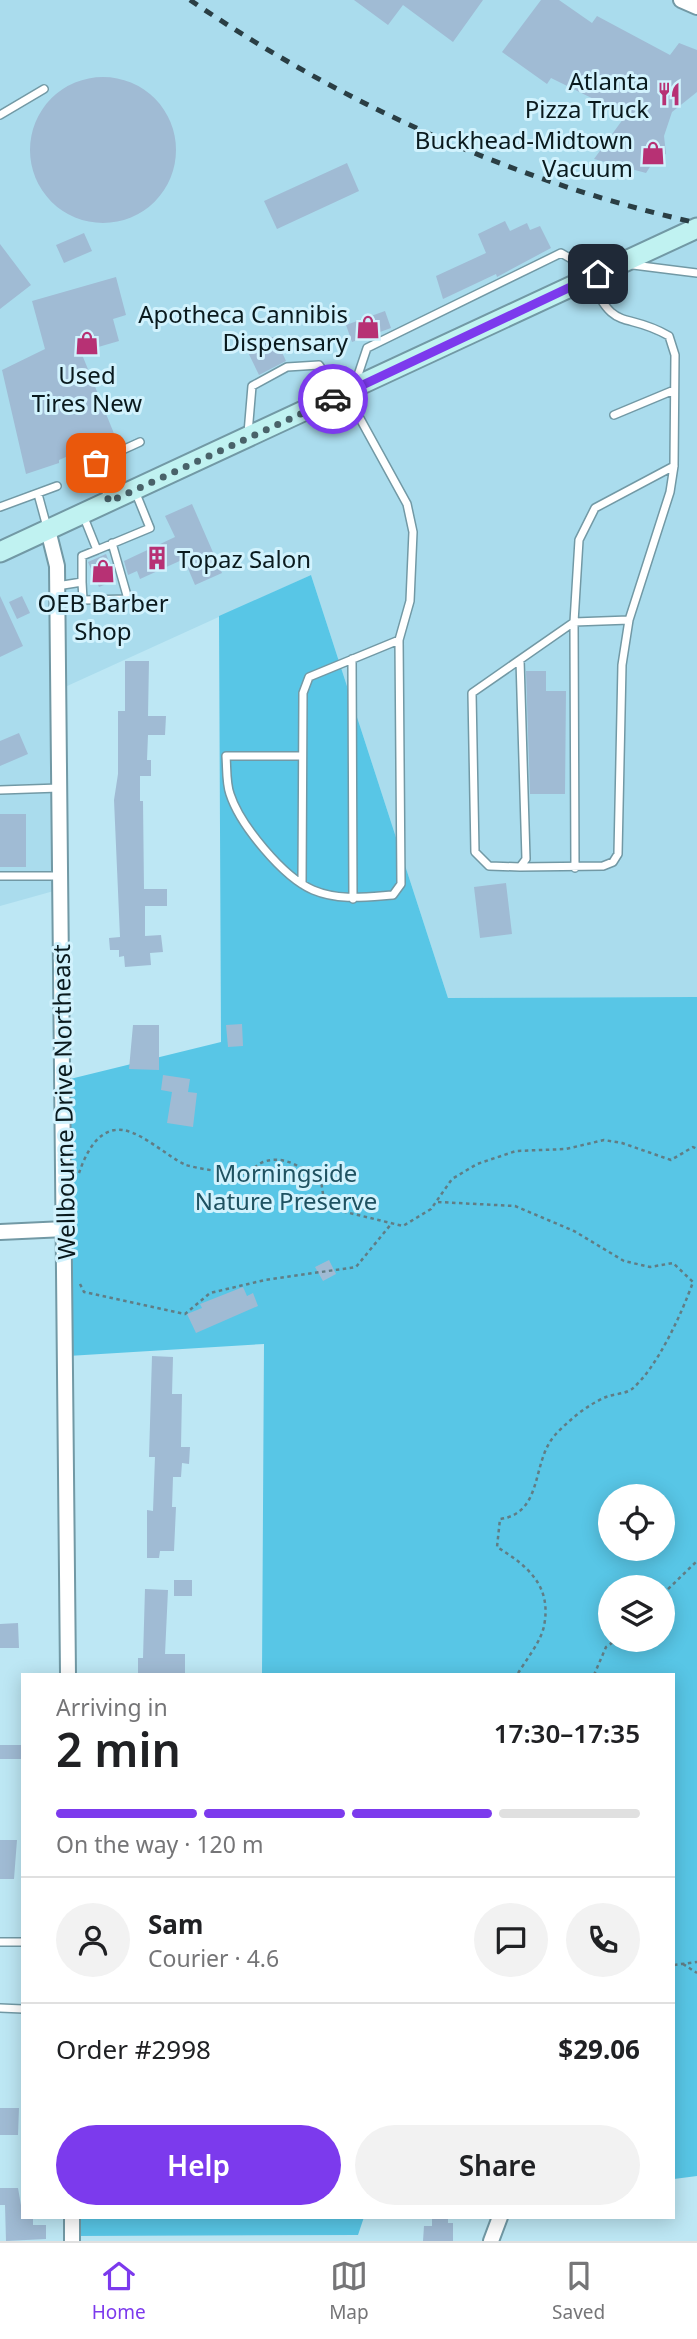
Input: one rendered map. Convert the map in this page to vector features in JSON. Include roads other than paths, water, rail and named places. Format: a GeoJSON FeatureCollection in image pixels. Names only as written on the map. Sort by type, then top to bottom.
{"type":"FeatureCollection","features":[{"type":"Feature","properties":{"kind":"main road"},"geometry":{"type":"LineString","coordinates":[[0,552],[697,228]]}},
{"type":"Feature","properties":{"kind":"street"},"geometry":{"type":"LineString","coordinates":[[681,0],[697,7]]}},
{"type":"Feature","properties":{"kind":"street","name":"Wellbourne Drive Northeast"},"geometry":{"type":"LineString","coordinates":[[48,530],[54,548],[57,586],[68,1673]]}},
{"type":"Feature","properties":{"kind":"street"},"geometry":{"type":"LineString","coordinates":[[0,1232],[65,1229]]}},
{"type":"Feature","properties":{"kind":"street"},"geometry":{"type":"LineString","coordinates":[[72,2219],[72,2241]]}},
{"type":"Feature","properties":{"kind":"street"},"geometry":{"type":"LineString","coordinates":[[491,2241],[499,2219]]}},
{"type":"Feature","properties":{"kind":"lane"},"geometry":{"type":"LineString","coordinates":[[0,116],[44,89]]}},
{"type":"Feature","properties":{"kind":"lane"},"geometry":{"type":"LineString","coordinates":[[346,393],[367,348],[561,253],[594,276],[606,310],[615,317],[652,326],[669,335],[675,355],[674,466],[670,492],[629,620],[622,665],[618,854],[613,862],[603,866],[489,866],[475,852],[472,693],[574,622],[629,620]]}},
{"type":"Feature","properties":{"kind":"lane"},"geometry":{"type":"LineString","coordinates":[[622,264],[697,273]]}},
{"type":"Feature","properties":{"kind":"lane"},"geometry":{"type":"LineString","coordinates":[[247,439],[252,386],[288,367],[319,365],[346,393],[407,504],[413,532],[410,601],[399,640],[401,884],[393,895],[353,899],[316,891],[302,884],[261,846],[229,793],[226,756],[302,755]]}},
{"type":"Feature","properties":{"kind":"lane"},"geometry":{"type":"LineString","coordinates":[[614,415],[674,390]]}},
{"type":"Feature","properties":{"kind":"lane"},"geometry":{"type":"LineString","coordinates":[[74,471],[140,442]]}},
{"type":"Feature","properties":{"kind":"lane"},"geometry":{"type":"LineString","coordinates":[[96,463],[109,502]]}},
{"type":"Feature","properties":{"kind":"lane"},"geometry":{"type":"LineString","coordinates":[[575,868],[574,622],[579,540],[595,508],[674,466]]}},
{"type":"Feature","properties":{"kind":"lane"},"geometry":{"type":"LineString","coordinates":[[0,507],[57,486]]}},
{"type":"Feature","properties":{"kind":"lane"},"geometry":{"type":"LineString","coordinates":[[112,544],[128,599],[83,600],[82,555],[150,528],[135,491]]}},
{"type":"Feature","properties":{"kind":"lane"},"geometry":{"type":"LineString","coordinates":[[38,494],[48,530]]}},
{"type":"Feature","properties":{"kind":"lane"},"geometry":{"type":"LineString","coordinates":[[83,514],[97,550]]}},
{"type":"Feature","properties":{"kind":"lane"},"geometry":{"type":"LineString","coordinates":[[57,586],[82,582]]}},
{"type":"Feature","properties":{"kind":"lane"},"geometry":{"type":"LineString","coordinates":[[302,884],[303,693],[309,677],[399,640]]}},
{"type":"Feature","properties":{"kind":"lane"},"geometry":{"type":"LineString","coordinates":[[352,659],[353,899]]}},
{"type":"Feature","properties":{"kind":"lane"},"geometry":{"type":"LineString","coordinates":[[520,660],[526,859],[520,867]]}},
{"type":"Feature","properties":{"kind":"lane"},"geometry":{"type":"LineString","coordinates":[[0,790],[60,788]]}},
{"type":"Feature","properties":{"kind":"lane"},"geometry":{"type":"LineString","coordinates":[[0,876],[61,876]]}},
{"type":"Feature","properties":{"kind":"lane"},"geometry":{"type":"LineString","coordinates":[[0,1942],[21,1942]]}},
{"type":"Feature","properties":{"kind":"lane"},"geometry":{"type":"LineString","coordinates":[[0,2008],[21,2009]]}},
{"type":"Feature","properties":{"kind":"railway"},"geometry":{"type":"LineString","coordinates":[[190,0],[309,73],[433,136],[563,186],[697,223]]}},
{"type":"Feature","properties":{"kind":"place","name":"Atlanta Pizza Truck"},"geometry":{"type":"Point","coordinates":[669,94]}},
{"type":"Feature","properties":{"kind":"place","name":"Buckhead-Midtown Vacuum"},"geometry":{"type":"Point","coordinates":[653,153]}},
{"type":"Feature","properties":{"kind":"place","name":"Apotheca Cannibis Dispensary"},"geometry":{"type":"Point","coordinates":[368,327]}},
{"type":"Feature","properties":{"kind":"place","name":"Used Tires New"},"geometry":{"type":"Point","coordinates":[87,343]}},
{"type":"Feature","properties":{"kind":"place","name":"Topaz Salon"},"geometry":{"type":"Point","coordinates":[157,558]}},
{"type":"Feature","properties":{"kind":"place","name":"OEB Barber Shop"},"geometry":{"type":"Point","coordinates":[103,571]}},
{"type":"Feature","properties":{"kind":"park label","name":"Morningside Nature Preserve"},"geometry":{"type":"Point","coordinates":[286,1186]}}]}
